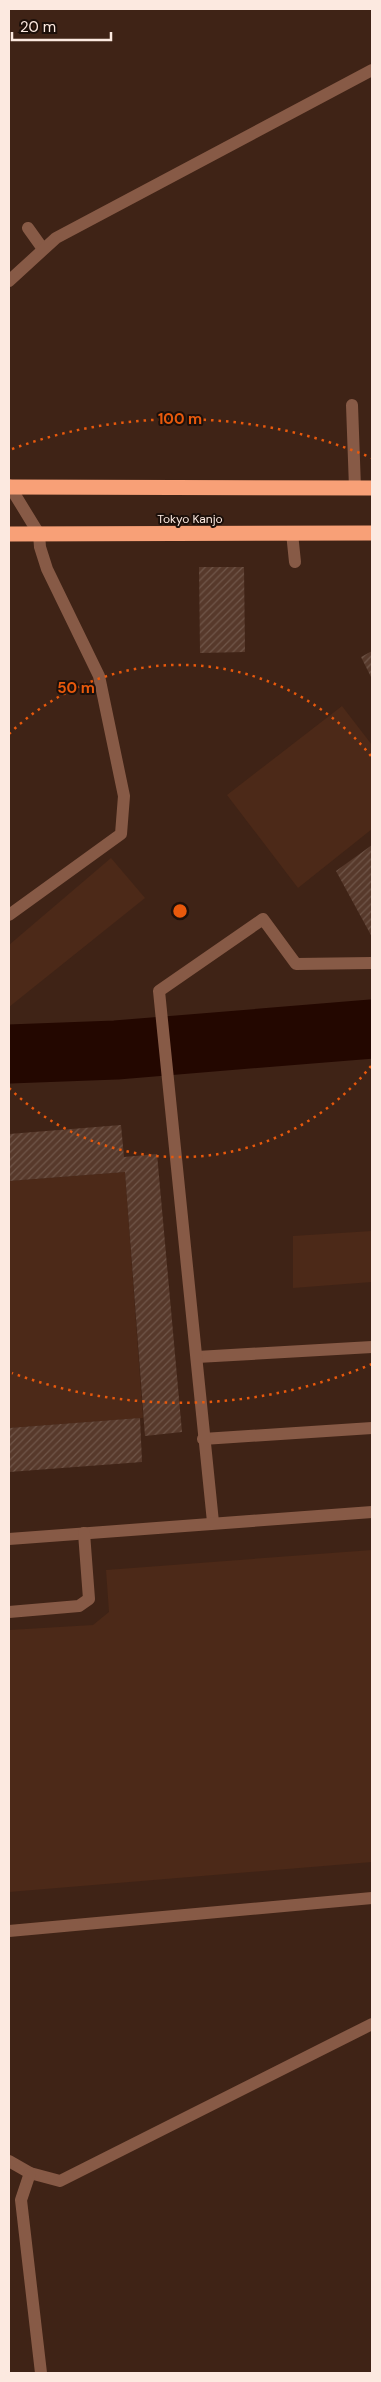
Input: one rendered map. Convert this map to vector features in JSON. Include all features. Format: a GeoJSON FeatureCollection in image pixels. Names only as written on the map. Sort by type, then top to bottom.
{"type":"FeatureCollection","features":[{"type":"Feature","properties":{"kind":"highway"},"geometry":{"type":"LineString","coordinates":[[9,487],[372,488]]}},
{"type":"Feature","properties":{"kind":"highway","name":"Tokyo Kanjo"},"geometry":{"type":"LineString","coordinates":[[9,534],[372,533]]}},
{"type":"Feature","properties":{"kind":"street"},"geometry":{"type":"LineString","coordinates":[[9,281],[56,238],[372,70]]}},
{"type":"Feature","properties":{"kind":"street"},"geometry":{"type":"LineString","coordinates":[[28,228],[43,249]]}},
{"type":"Feature","properties":{"kind":"street"},"geometry":{"type":"LineString","coordinates":[[352,405],[355,488]]}},
{"type":"Feature","properties":{"kind":"street"},"geometry":{"type":"LineString","coordinates":[[9,487],[39,534],[40,547],[47,569],[99,676],[124,796],[121,834],[9,915]]}},
{"type":"Feature","properties":{"kind":"street"},"geometry":{"type":"LineString","coordinates":[[292,533],[295,562]]}},
{"type":"Feature","properties":{"kind":"street"},"geometry":{"type":"LineString","coordinates":[[213,1522],[166,1079],[159,991],[263,919],[296,964],[372,963]]}},
{"type":"Feature","properties":{"kind":"street"},"geometry":{"type":"LineString","coordinates":[[197,1357],[372,1347]]}},
{"type":"Feature","properties":{"kind":"street"},"geometry":{"type":"LineString","coordinates":[[203,1440],[372,1428]]}},
{"type":"Feature","properties":{"kind":"street"},"geometry":{"type":"LineString","coordinates":[[9,1539],[213,1522],[372,1512]]}},
{"type":"Feature","properties":{"kind":"street"},"geometry":{"type":"LineString","coordinates":[[9,1612],[79,1606],[89,1599],[84,1533]]}},
{"type":"Feature","properties":{"kind":"street"},"geometry":{"type":"LineString","coordinates":[[9,1931],[372,1898]]}},
{"type":"Feature","properties":{"kind":"street"},"geometry":{"type":"LineString","coordinates":[[9,2161],[30,2173],[60,2181],[372,2024]]}},
{"type":"Feature","properties":{"kind":"street"},"geometry":{"type":"LineString","coordinates":[[30,2173],[21,2200],[41,2373]]}},
{"type":"Feature","properties":{"kind":"shaded area"},"geometry":{"type":"Polygon","coordinates":[[[342,706],[372,745],[372,829],[298,888],[227,795],[342,706]]]}},
{"type":"Feature","properties":{"kind":"shaded area"},"geometry":{"type":"Polygon","coordinates":[[[111,858],[145,898],[9,1007],[9,945],[111,858]]]}},
{"type":"Feature","properties":{"kind":"shaded area"},"geometry":{"type":"Polygon","coordinates":[[[125,1172],[143,1418],[9,1428],[9,1181],[125,1172]]]}},
{"type":"Feature","properties":{"kind":"shaded area"},"geometry":{"type":"Polygon","coordinates":[[[372,1231],[372,1282],[293,1288],[293,1236],[372,1231]]]}},
{"type":"Feature","properties":{"kind":"shaded area"},"geometry":{"type":"Polygon","coordinates":[[[372,1550],[372,1862],[9,1892],[9,1630],[93,1625],[109,1612],[106,1570],[372,1550]]]}},
{"type":"Feature","properties":{"kind":"building"},"geometry":{"type":"Polygon","coordinates":[[[199,567],[244,567],[245,652],[200,653],[199,567]]]}},
{"type":"Feature","properties":{"kind":"building"},"geometry":{"type":"Polygon","coordinates":[[[372,651],[372,679],[361,657],[372,651]]]}},
{"type":"Feature","properties":{"kind":"building"},"geometry":{"type":"Polygon","coordinates":[[[372,845],[372,937],[336,871],[372,845]]]}},
{"type":"Feature","properties":{"kind":"building"},"geometry":{"type":"Polygon","coordinates":[[[121,1125],[124,1157],[157,1154],[182,1432],[145,1436],[125,1172],[9,1181],[9,1134],[121,1125]]]}},
{"type":"Feature","properties":{"kind":"building"},"geometry":{"type":"Polygon","coordinates":[[[140,1418],[142,1462],[9,1472],[9,1428],[140,1418]]]}},
{"type":"Feature","properties":{"kind":"waterway"},"geometry":{"type":"LineString","coordinates":[[9,1054],[116,1050],[372,1029]]}}]}
